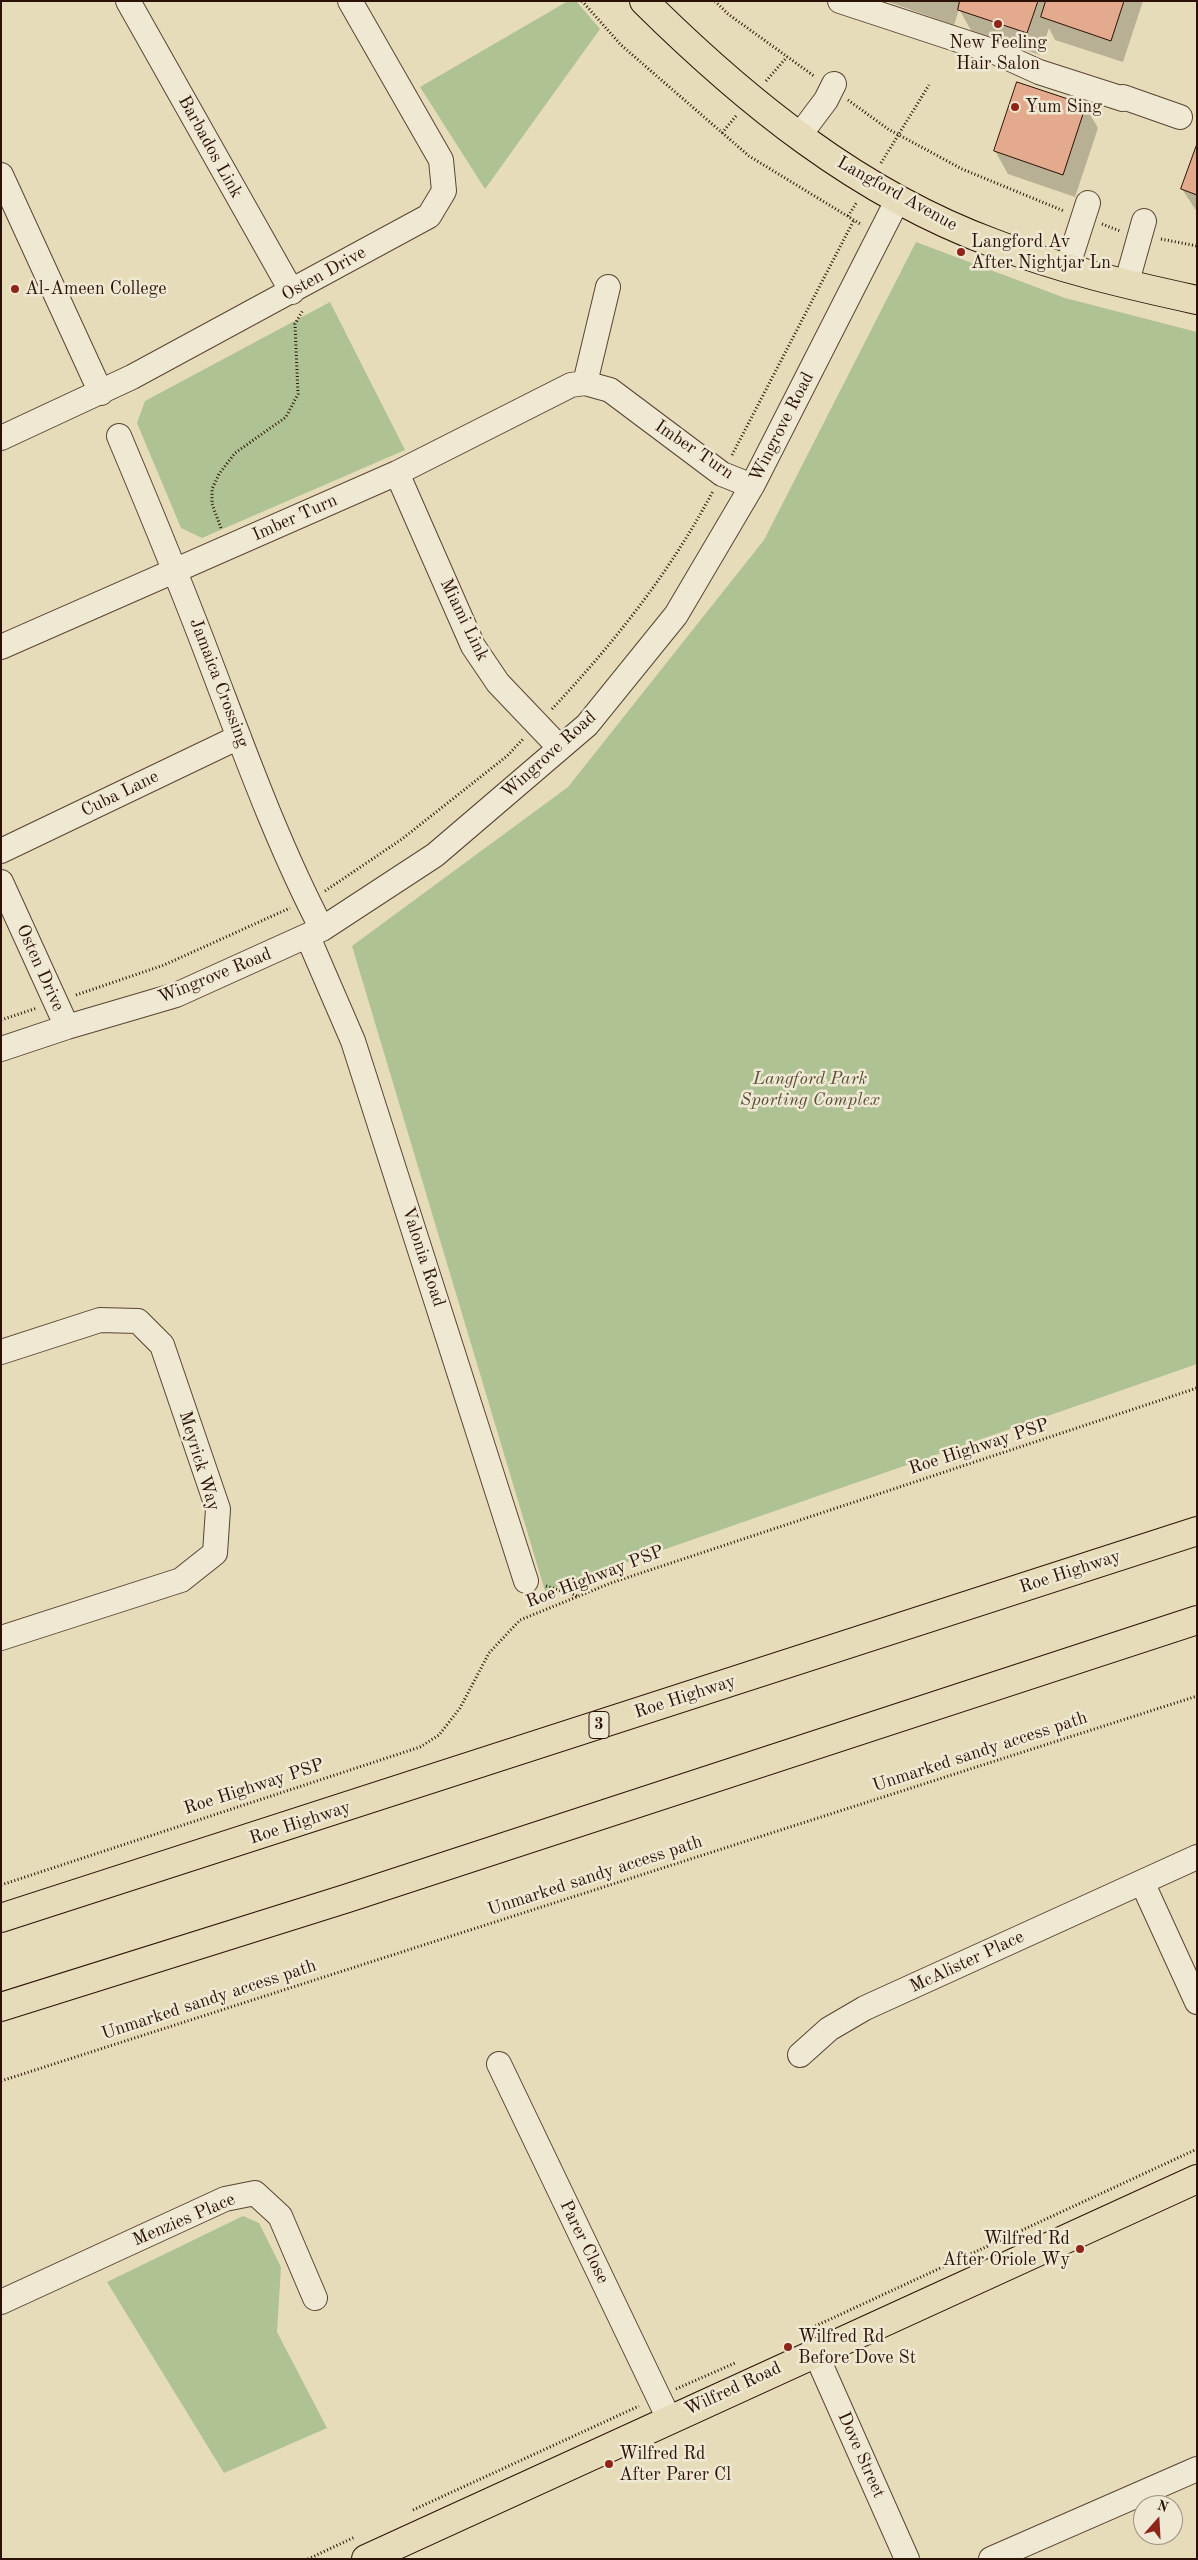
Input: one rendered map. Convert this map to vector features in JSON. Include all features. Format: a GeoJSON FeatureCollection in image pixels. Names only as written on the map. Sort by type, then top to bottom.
{"type":"FeatureCollection","features":[{"type":"Feature","properties":{"kind":"main road","name":"Langford Avenue"},"geometry":{"type":"LineString","coordinates":[[644,1],[719,74],[799,136],[898,200],[992,243],[1126,285],[1197,300]]}},
{"type":"Feature","properties":{"kind":"main road","name":"Roe Highway"},"geometry":{"type":"LineString","coordinates":[[1,1918],[1197,1531]]}},
{"type":"Feature","properties":{"kind":"main road"},"geometry":{"type":"LineString","coordinates":[[1,2007],[348,1898],[1197,1620]]}},
{"type":"Feature","properties":{"kind":"main road","name":"Wilfred Road"},"geometry":{"type":"LineString","coordinates":[[364,2546],[669,2419],[808,2342],[1192,2178]]}},
{"type":"Feature","properties":{"kind":"street","name":"Barbados Link"},"geometry":{"type":"LineString","coordinates":[[128,1],[292,292]]}},
{"type":"Feature","properties":{"kind":"street","name":"Osten Drive"},"geometry":{"type":"LineString","coordinates":[[1,438],[100,393],[292,292],[429,216],[444,191],[441,160],[350,1]]}},
{"type":"Feature","properties":{"kind":"street"},"geometry":{"type":"LineString","coordinates":[[840,1],[995,52],[1039,72],[1180,117]]}},
{"type":"Feature","properties":{"kind":"street"},"geometry":{"type":"LineString","coordinates":[[799,136],[833,86]]}},
{"type":"Feature","properties":{"kind":"street"},"geometry":{"type":"LineString","coordinates":[[1,174],[100,393]]}},
{"type":"Feature","properties":{"kind":"street","name":"Wingrove Road"},"geometry":{"type":"LineString","coordinates":[[1,1049],[67,1027],[176,995],[315,933],[435,855],[587,725],[676,615],[752,486],[898,200]]}},
{"type":"Feature","properties":{"kind":"street"},"geometry":{"type":"LineString","coordinates":[[1067,268],[1086,210]]}},
{"type":"Feature","properties":{"kind":"street"},"geometry":{"type":"LineString","coordinates":[[1126,285],[1142,228]]}},
{"type":"Feature","properties":{"kind":"street"},"geometry":{"type":"LineString","coordinates":[[584,383],[608,287]]}},
{"type":"Feature","properties":{"kind":"street","name":"Imber Turn"},"geometry":{"type":"LineString","coordinates":[[1,647],[176,572],[397,473],[571,385],[584,383],[610,390],[722,474],[752,486]]}},
{"type":"Feature","properties":{"kind":"street","name":"Jamaica Crossing"},"geometry":{"type":"LineString","coordinates":[[119,436],[176,572],[239,737],[307,900],[315,933]]}},
{"type":"Feature","properties":{"kind":"street","name":"Miami Link"},"geometry":{"type":"LineString","coordinates":[[397,473],[473,646],[498,683],[560,748]]}},
{"type":"Feature","properties":{"kind":"street","name":"Cuba Lane"},"geometry":{"type":"LineString","coordinates":[[1,851],[239,737]]}},
{"type":"Feature","properties":{"kind":"street","name":"Osten Drive"},"geometry":{"type":"LineString","coordinates":[[1,882],[67,1027]]}},
{"type":"Feature","properties":{"kind":"street","name":"Valonia Road"},"geometry":{"type":"LineString","coordinates":[[315,933],[353,1041],[526,1581]]}},
{"type":"Feature","properties":{"kind":"street","name":"Meyrick Way"},"geometry":{"type":"LineString","coordinates":[[1,1352],[100,1320],[138,1321],[162,1346],[218,1510],[215,1553],[181,1580],[1,1638]]}},
{"type":"Feature","properties":{"kind":"street","name":"McAlister Place"},"geometry":{"type":"LineString","coordinates":[[800,2055],[829,2028],[865,2008],[1197,1857]]}},
{"type":"Feature","properties":{"kind":"street"},"geometry":{"type":"LineString","coordinates":[[1142,1882],[1197,2002]]}},
{"type":"Feature","properties":{"kind":"street","name":"Parer Close"},"geometry":{"type":"LineString","coordinates":[[499,2064],[669,2419]]}},
{"type":"Feature","properties":{"kind":"street","name":"Menzies Place"},"geometry":{"type":"LineString","coordinates":[[1,2302],[225,2199],[255,2192],[280,2216],[315,2298]]}},
{"type":"Feature","properties":{"kind":"street","name":"Dove Street"},"geometry":{"type":"LineString","coordinates":[[808,2342],[907,2559]]}},
{"type":"Feature","properties":{"kind":"street"},"geometry":{"type":"LineString","coordinates":[[992,2559],[1197,2470]]}},
{"type":"Feature","properties":{"kind":"path"},"geometry":{"type":"LineString","coordinates":[[582,1],[621,45],[749,156],[866,227]]}},
{"type":"Feature","properties":{"kind":"path"},"geometry":{"type":"LineString","coordinates":[[715,1],[728,14],[833,86],[899,135],[962,169],[1197,246]]}},
{"type":"Feature","properties":{"kind":"path"},"geometry":{"type":"LineString","coordinates":[[848,216],[929,85]]}},
{"type":"Feature","properties":{"kind":"path"},"geometry":{"type":"LineString","coordinates":[[229,547],[212,504],[212,489],[219,474],[235,453],[286,417],[298,394],[295,324],[303,310],[302,301],[292,292]]}},
{"type":"Feature","properties":{"kind":"path","name":"Roe Highway PSP"},"geometry":{"type":"LineString","coordinates":[[1,1885],[420,1747],[439,1735],[460,1708],[489,1653],[520,1620],[610,1583],[1197,1388]]}},
{"type":"Feature","properties":{"kind":"path"},"geometry":{"type":"LineString","coordinates":[[526,1581],[563,1590],[578,1596]]}},
{"type":"Feature","properties":{"kind":"path","name":"Unmarked sandy access path"},"geometry":{"type":"LineString","coordinates":[[1,2081],[1197,1696]]}},
{"type":"Feature","properties":{"kind":"path"},"geometry":{"type":"LineString","coordinates":[[808,2342],[1197,2149]]}},
{"type":"Feature","properties":{"kind":"path"},"geometry":{"type":"LineString","coordinates":[[675,2389],[740,2360]]}},
{"type":"Feature","properties":{"kind":"path"},"geometry":{"type":"LineString","coordinates":[[406,2513],[641,2404]]}},
{"type":"Feature","properties":{"kind":"path"},"geometry":{"type":"LineString","coordinates":[[308,2559],[364,2546]]}},
{"type":"Feature","properties":{"kind":"green space"},"geometry":{"type":"Polygon","coordinates":[[[568,1],[576,1],[600,29],[485,189],[420,87],[568,1]]]}},
{"type":"Feature","properties":{"kind":"green space","name":"Langford Park Sporting Complex"},"geometry":{"type":"Polygon","coordinates":[[[916,242],[1065,298],[1197,332],[1197,1364],[545,1591],[352,946],[568,787],[764,540],[916,242]]]}},
{"type":"Feature","properties":{"kind":"green space"},"geometry":{"type":"Polygon","coordinates":[[[330,302],[405,450],[202,538],[181,528],[137,423],[145,401],[330,302]]]}},
{"type":"Feature","properties":{"kind":"green space"},"geometry":{"type":"Polygon","coordinates":[[[243,2216],[259,2223],[281,2267],[277,2332],[327,2428],[224,2473],[107,2282],[243,2216]]]}},
{"type":"Feature","properties":{"kind":"building"},"geometry":{"type":"Polygon","coordinates":[[[960,1],[1038,1],[1027,33],[958,10],[960,1]]]}},
{"type":"Feature","properties":{"kind":"building"},"geometry":{"type":"Polygon","coordinates":[[[1046,1],[1124,1],[1111,41],[1041,17],[1046,1]]]}},
{"type":"Feature","properties":{"kind":"building"},"geometry":{"type":"Polygon","coordinates":[[[1017,82],[1086,105],[1063,175],[994,151],[1017,82]]]}},
{"type":"Feature","properties":{"kind":"building"},"geometry":{"type":"Polygon","coordinates":[[[1197,144],[1197,195],[1181,189],[1197,144]]]}},
{"type":"Feature","properties":{"kind":"place","name":"New Feeling Hair Salon"},"geometry":{"type":"Point","coordinates":[998,24]}},
{"type":"Feature","properties":{"kind":"place","name":"Yum Sing"},"geometry":{"type":"Point","coordinates":[1015,107]}},
{"type":"Feature","properties":{"kind":"place","name":"Langford Av After Nightjar Ln"},"geometry":{"type":"Point","coordinates":[961,252]}},
{"type":"Feature","properties":{"kind":"place","name":"Al-Ameen College"},"geometry":{"type":"Point","coordinates":[15,289]}},
{"type":"Feature","properties":{"kind":"place","name":"Wilfred Rd After Oriole Wy"},"geometry":{"type":"Point","coordinates":[1080,2249]}},
{"type":"Feature","properties":{"kind":"place","name":"Wilfred Rd Before Dove St"},"geometry":{"type":"Point","coordinates":[788,2347]}},
{"type":"Feature","properties":{"kind":"place","name":"Wilfred Rd After Parer Cl"},"geometry":{"type":"Point","coordinates":[609,2464]}}]}
